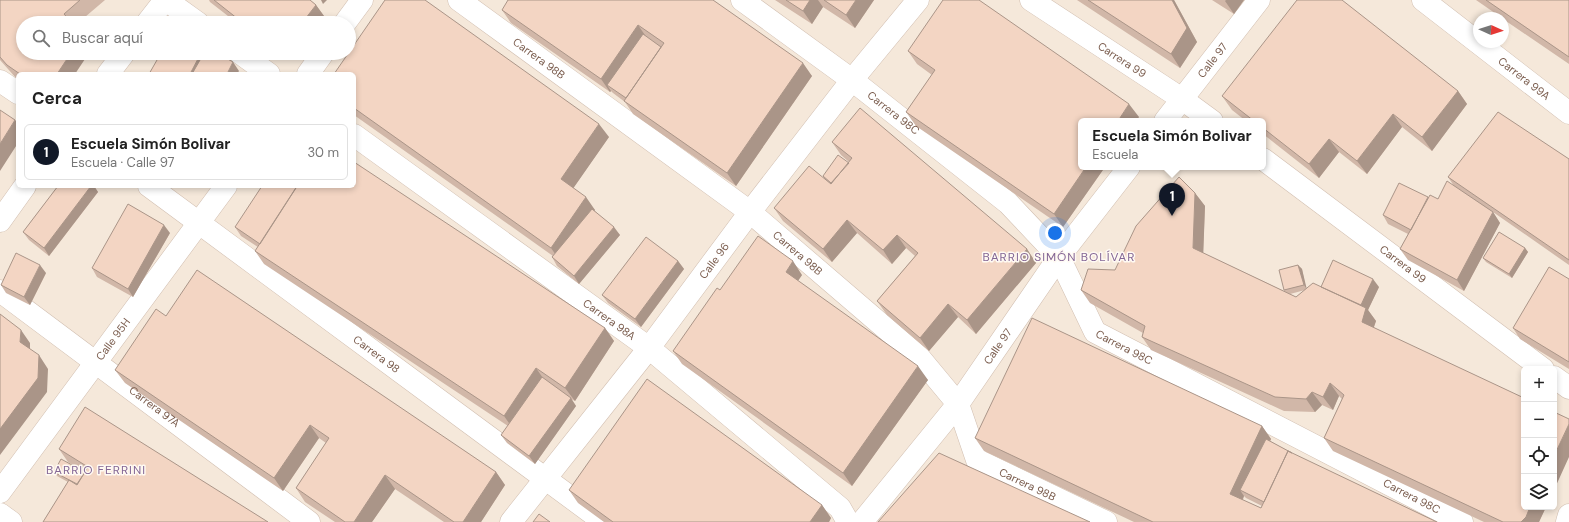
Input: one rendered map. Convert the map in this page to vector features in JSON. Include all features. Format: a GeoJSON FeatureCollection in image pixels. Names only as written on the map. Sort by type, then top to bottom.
{"type":"FeatureCollection","features":[{"type":"Feature","properties":{"kind":"street"},"geometry":{"type":"LineString","coordinates":[[153,16],[166,0],[188,16]]}},
{"type":"Feature","properties":{"kind":"street"},"geometry":{"type":"LineString","coordinates":[[350,16],[362,0]]}},
{"type":"Feature","properties":{"kind":"street","name":"Carrera 98B"},"geometry":{"type":"LineString","coordinates":[[459,0],[750,212],[919,357],[958,404],[977,460],[1106,522]]}},
{"type":"Feature","properties":{"kind":"street","name":"Carrera 98C"},"geometry":{"type":"LineString","coordinates":[[742,0],[852,80],[1008,203],[1059,257],[1095,332],[1462,522]]}},
{"type":"Feature","properties":{"kind":"street","name":"Calle 96"},"geometry":{"type":"LineString","coordinates":[[511,522],[649,348],[750,212],[852,80],[918,0]]}},
{"type":"Feature","properties":{"kind":"street","name":"Carrera 99"},"geometry":{"type":"LineString","coordinates":[[1031,0],[1182,99],[1208,118]]}},
{"type":"Feature","properties":{"kind":"street","name":"Calle 97"},"geometry":{"type":"LineString","coordinates":[[1167,118],[1259,0]]}},
{"type":"Feature","properties":{"kind":"street","name":"Carrera 99A"},"geometry":{"type":"LineString","coordinates":[[1423,0],[1569,113]]}},
{"type":"Feature","properties":{"kind":"street"},"geometry":{"type":"LineString","coordinates":[[110,72],[119,60]]}},
{"type":"Feature","properties":{"kind":"street"},"geometry":{"type":"LineString","coordinates":[[250,60],[266,72]]}},
{"type":"Feature","properties":{"kind":"street"},"geometry":{"type":"LineString","coordinates":[[309,72],[318,60]]}},
{"type":"Feature","properties":{"kind":"street"},"geometry":{"type":"LineString","coordinates":[[0,81],[16,92]]}},
{"type":"Feature","properties":{"kind":"street","name":"Carrera 98A"},"geometry":{"type":"LineString","coordinates":[[356,137],[649,348],[840,508],[848,522]]}},
{"type":"Feature","properties":{"kind":"street","name":"Carrera 99"},"geometry":{"type":"LineString","coordinates":[[1266,161],[1540,366]]}},
{"type":"Feature","properties":{"kind":"street","name":"Calle 97"},"geometry":{"type":"LineString","coordinates":[[862,522],[958,404],[1059,257],[1127,170]]}},
{"type":"Feature","properties":{"kind":"street"},"geometry":{"type":"LineString","coordinates":[[0,221],[24,188]]}},
{"type":"Feature","properties":{"kind":"street","name":"Carrera 98"},"geometry":{"type":"LineString","coordinates":[[152,188],[604,522]]}},
{"type":"Feature","properties":{"kind":"street","name":"Calle 95H"},"geometry":{"type":"LineString","coordinates":[[0,492],[224,188]]}},
{"type":"Feature","properties":{"kind":"street","name":"Carrera 97A"},"geometry":{"type":"LineString","coordinates":[[0,291],[309,522]]}},
{"type":"Feature","properties":{"kind":"street"},"geometry":{"type":"LineString","coordinates":[[1557,379],[1569,388]]}},
{"type":"Feature","properties":{"kind":"street"},"geometry":{"type":"LineString","coordinates":[[0,514],[11,522]]}},
{"type":"Feature","properties":{"kind":"street"},"geometry":{"type":"LineString","coordinates":[[1567,522],[1569,515]]}},
{"type":"Feature","properties":{"kind":"shaded area"},"geometry":{"type":"Polygon","coordinates":[[[0,0],[1569,0],[1569,522],[0,522],[0,0]]]}},
{"type":"Feature","properties":{"kind":"building"},"geometry":{"type":"Polygon","coordinates":[[[0,0],[80,0],[64,14],[66,16],[16,16],[16,60],[66,60],[58,72],[17,72],[7,65],[0,57],[0,0]]]}},
{"type":"Feature","properties":{"kind":"building"},"geometry":{"type":"Polygon","coordinates":[[[214,0],[310,0],[316,5],[307,16],[234,16],[214,0]]]}},
{"type":"Feature","properties":{"kind":"building"},"geometry":{"type":"Polygon","coordinates":[[[385,0],[425,0],[599,124],[561,179],[586,197],[551,248],[356,109],[356,72],[335,72],[344,60],[356,60],[356,42],[385,0]]]}},
{"type":"Feature","properties":{"kind":"building"},"geometry":{"type":"Polygon","coordinates":[[[508,0],[713,0],[803,63],[727,173],[624,101],[664,43],[638,25],[601,79],[502,10],[508,0]]]}},
{"type":"Feature","properties":{"kind":"building"},"geometry":{"type":"Polygon","coordinates":[[[786,0],[810,0],[803,11],[786,0]]]}},
{"type":"Feature","properties":{"kind":"building"},"geometry":{"type":"Polygon","coordinates":[[[824,0],[856,0],[846,15],[824,0]]]}},
{"type":"Feature","properties":{"kind":"building"},"geometry":{"type":"Polygon","coordinates":[[[943,0],[979,0],[1129,104],[1120,118],[1078,118],[1078,170],[1084,170],[1054,214],[906,112],[935,70],[908,51],[943,0]]]}},
{"type":"Feature","properties":{"kind":"building"},"geometry":{"type":"Polygon","coordinates":[[[1088,0],[1172,0],[1187,28],[1171,54],[1088,0]]]}},
{"type":"Feature","properties":{"kind":"building"},"geometry":{"type":"Polygon","coordinates":[[[1297,0],[1342,0],[1458,91],[1422,137],[1393,114],[1357,161],[1329,139],[1309,164],[1266,130],[1266,118],[1250,118],[1222,96],[1297,0]]]}},
{"type":"Feature","properties":{"kind":"building"},"geometry":{"type":"Polygon","coordinates":[[[1486,0],[1569,0],[1569,57],[1509,16],[1509,12],[1503,12],[1486,0]]]}},
{"type":"Feature","properties":{"kind":"building"},"geometry":{"type":"Polygon","coordinates":[[[643,34],[661,47],[626,98],[607,85],[643,34]]]}},
{"type":"Feature","properties":{"kind":"building"},"geometry":{"type":"Polygon","coordinates":[[[157,60],[197,60],[191,72],[150,72],[157,60]]]}},
{"type":"Feature","properties":{"kind":"building"},"geometry":{"type":"Polygon","coordinates":[[[200,60],[229,60],[233,62],[228,72],[193,72],[200,60]]]}},
{"type":"Feature","properties":{"kind":"building"},"geometry":{"type":"Polygon","coordinates":[[[860,108],[1027,249],[967,320],[948,304],[920,338],[877,301],[918,253],[897,235],[883,250],[847,220],[823,249],[774,208],[809,166],[831,184],[852,158],[832,142],[860,108]]]}},
{"type":"Feature","properties":{"kind":"building"},"geometry":{"type":"Polygon","coordinates":[[[0,110],[15,120],[0,144],[0,110]]]}},
{"type":"Feature","properties":{"kind":"building"},"geometry":{"type":"Polygon","coordinates":[[[1498,112],[1569,159],[1569,260],[1448,177],[1498,112]]]}},
{"type":"Feature","properties":{"kind":"building"},"geometry":{"type":"Polygon","coordinates":[[[838,155],[849,163],[831,183],[823,176],[838,155]]]}},
{"type":"Feature","properties":{"kind":"building"},"geometry":{"type":"Polygon","coordinates":[[[356,163],[605,328],[565,388],[536,368],[504,416],[255,251],[296,188],[356,188],[356,163]]]}},
{"type":"Feature","properties":{"kind":"building"},"geometry":{"type":"Polygon","coordinates":[[[1179,177],[1195,193],[1193,248],[1296,297],[1313,283],[1366,308],[1362,322],[1521,397],[1521,510],[1529,510],[1526,517],[1521,522],[1503,522],[1324,438],[1344,395],[1330,383],[1323,397],[1312,392],[1306,399],[1275,397],[1142,337],[1145,326],[1081,290],[1088,269],[1115,270],[1136,226],[1179,177]]]}},
{"type":"Feature","properties":{"kind":"building"},"geometry":{"type":"Polygon","coordinates":[[[1447,181],[1493,212],[1457,280],[1400,249],[1430,195],[1438,199],[1447,181]]]}},
{"type":"Feature","properties":{"kind":"building"},"geometry":{"type":"Polygon","coordinates":[[[1399,183],[1428,197],[1411,230],[1383,215],[1399,183]]]}},
{"type":"Feature","properties":{"kind":"building"},"geometry":{"type":"Polygon","coordinates":[[[56,188],[89,188],[44,248],[23,232],[56,188]]]}},
{"type":"Feature","properties":{"kind":"building"},"geometry":{"type":"Polygon","coordinates":[[[261,188],[296,188],[260,244],[235,227],[261,188]]]}},
{"type":"Feature","properties":{"kind":"building"},"geometry":{"type":"Polygon","coordinates":[[[128,204],[164,225],[128,289],[92,268],[128,204]]]}},
{"type":"Feature","properties":{"kind":"building"},"geometry":{"type":"Polygon","coordinates":[[[592,209],[614,227],[574,276],[552,257],[592,209]]]}},
{"type":"Feature","properties":{"kind":"building"},"geometry":{"type":"Polygon","coordinates":[[[1499,232],[1525,248],[1509,274],[1483,258],[1499,232]]]}},
{"type":"Feature","properties":{"kind":"building"},"geometry":{"type":"Polygon","coordinates":[[[758,236],[793,261],[786,272],[918,366],[843,473],[673,351],[717,288],[720,290],[758,236]]]}},
{"type":"Feature","properties":{"kind":"building"},"geometry":{"type":"Polygon","coordinates":[[[646,237],[678,261],[635,319],[602,295],[646,237]]]}},
{"type":"Feature","properties":{"kind":"building"},"geometry":{"type":"Polygon","coordinates":[[[16,253],[40,265],[24,297],[1,285],[16,253]]]}},
{"type":"Feature","properties":{"kind":"building"},"geometry":{"type":"Polygon","coordinates":[[[1333,260],[1373,279],[1361,305],[1321,287],[1333,260]]]}},
{"type":"Feature","properties":{"kind":"building"},"geometry":{"type":"Polygon","coordinates":[[[1298,265],[1304,285],[1284,290],[1279,270],[1298,265]]]}},
{"type":"Feature","properties":{"kind":"building"},"geometry":{"type":"Polygon","coordinates":[[[1549,267],[1569,279],[1569,362],[1513,328],[1549,267]]]}},
{"type":"Feature","properties":{"kind":"building"},"geometry":{"type":"Polygon","coordinates":[[[197,270],[496,472],[463,522],[454,522],[385,475],[354,522],[345,522],[296,488],[329,438],[310,425],[274,478],[115,370],[156,309],[166,316],[197,270]]]}},
{"type":"Feature","properties":{"kind":"building"},"geometry":{"type":"Polygon","coordinates":[[[0,314],[21,330],[20,342],[39,355],[38,378],[0,429],[0,314]]]}},
{"type":"Feature","properties":{"kind":"building"},"geometry":{"type":"Polygon","coordinates":[[[1032,318],[1262,426],[1230,494],[1261,508],[1288,451],[1437,522],[1153,522],[975,438],[1032,318]]]}},
{"type":"Feature","properties":{"kind":"building"},"geometry":{"type":"Polygon","coordinates":[[[542,377],[571,398],[529,456],[501,435],[542,377]]]}},
{"type":"Feature","properties":{"kind":"building"},"geometry":{"type":"Polygon","coordinates":[[[647,379],[822,505],[810,522],[613,522],[569,490],[647,379]]]}},
{"type":"Feature","properties":{"kind":"building"},"geometry":{"type":"Polygon","coordinates":[[[85,407],[268,522],[43,522],[69,480],[77,485],[88,467],[59,449],[85,407]]]}},
{"type":"Feature","properties":{"kind":"building"},"geometry":{"type":"Polygon","coordinates":[[[1557,413],[1569,419],[1569,424],[1557,450],[1557,413]]]}},
{"type":"Feature","properties":{"kind":"building"},"geometry":{"type":"Polygon","coordinates":[[[1266,439],[1292,453],[1288,451],[1264,502],[1240,490],[1266,439]]]}},
{"type":"Feature","properties":{"kind":"building"},"geometry":{"type":"Polygon","coordinates":[[[939,453],[1090,522],[878,522],[939,453]]]}},
{"type":"Feature","properties":{"kind":"building"},"geometry":{"type":"Polygon","coordinates":[[[61,459],[85,472],[77,484],[54,472],[61,459]]]}},
{"type":"Feature","properties":{"kind":"building"},"geometry":{"type":"Polygon","coordinates":[[[539,514],[550,522],[533,522],[539,514]]]}},
{"type":"Feature","properties":{"kind":"place","name":"Escuela Simón Bolivar"},"geometry":{"type":"Point","coordinates":[1172,216]}},
{"type":"Feature","properties":{"kind":"district","name":"BARRIO SIMÓN BOLÍVAR"},"geometry":{"type":"Point","coordinates":[1059,257]}},
{"type":"Feature","properties":{"kind":"district","name":"BARRIO FERRINI"},"geometry":{"type":"Point","coordinates":[96,470]}}]}
